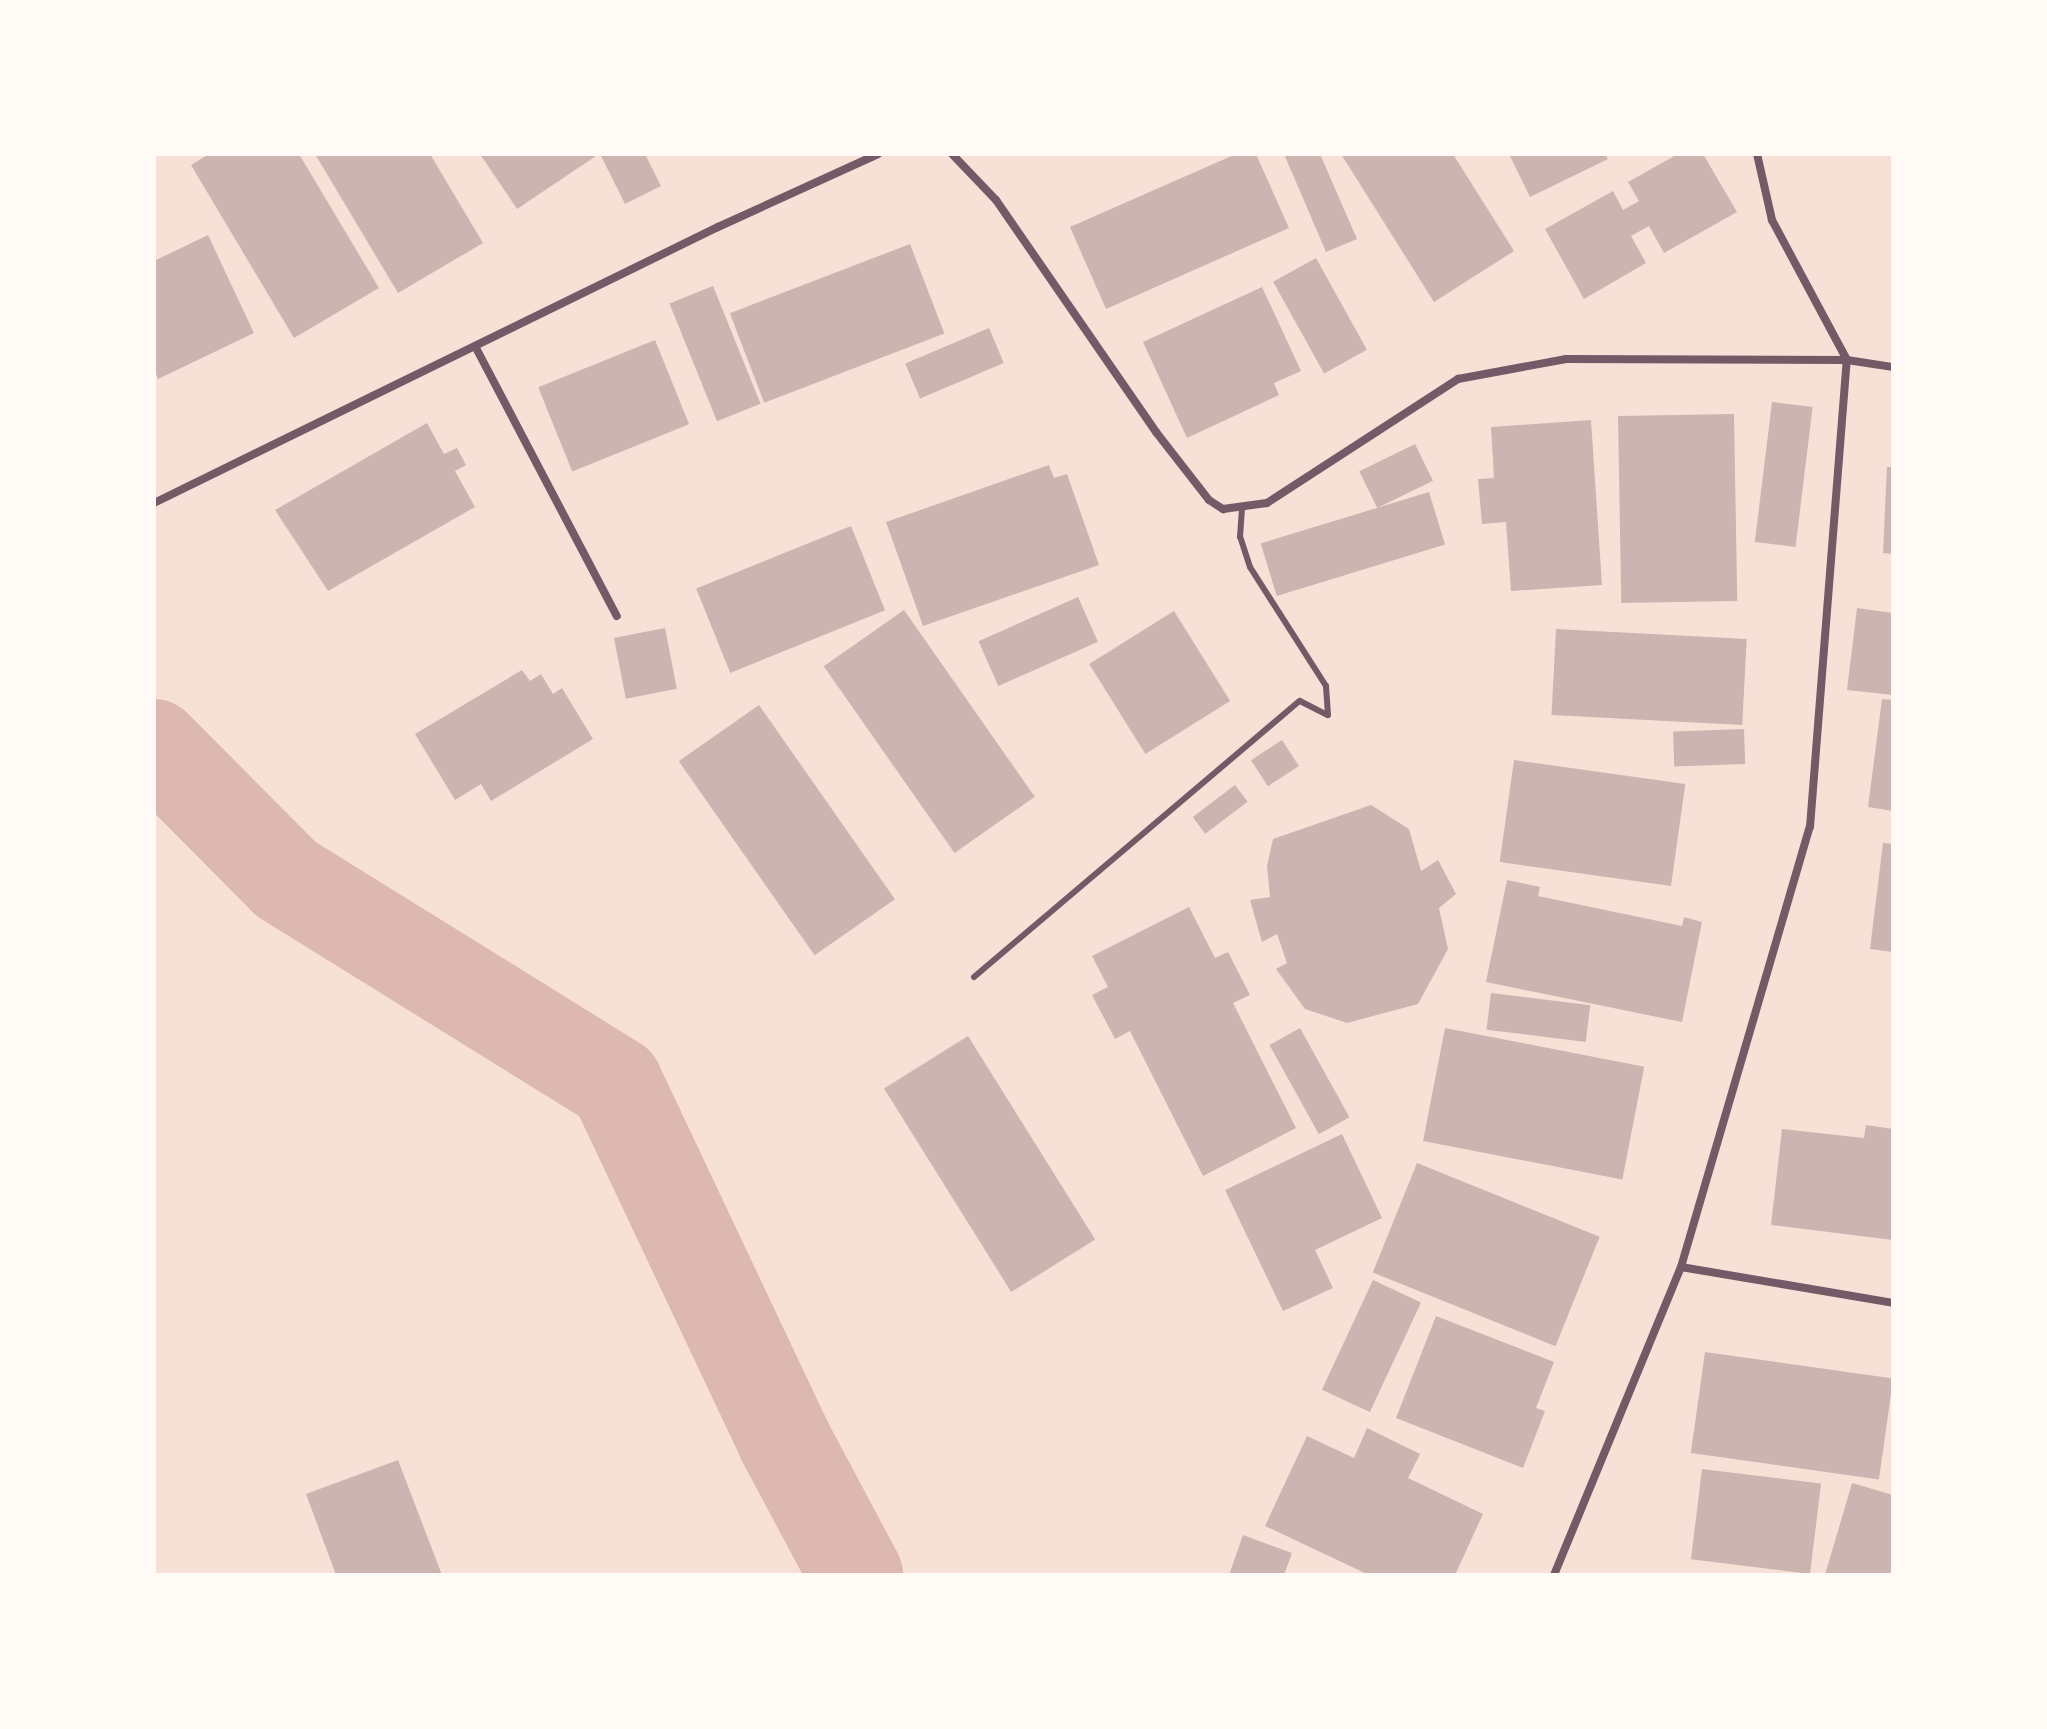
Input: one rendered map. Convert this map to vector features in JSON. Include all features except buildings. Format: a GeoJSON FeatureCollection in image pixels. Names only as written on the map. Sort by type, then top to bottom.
{"type":"FeatureCollection","features":[{"type":"Feature","properties":{"kind":"street"},"geometry":{"type":"LineString","coordinates":[[154,503],[878,154]]}},
{"type":"Feature","properties":{"kind":"street"},"geometry":{"type":"LineString","coordinates":[[952,154],[996,200],[1209,500],[1223,509],[1242,509],[1267,503],[1458,379],[1566,359],[1847,360],[1893,367]]}},
{"type":"Feature","properties":{"kind":"street"},"geometry":{"type":"LineString","coordinates":[[1554,1575],[1681,1267],[1810,827],[1847,360],[1772,220],[1757,154]]}},
{"type":"Feature","properties":{"kind":"street"},"geometry":{"type":"LineString","coordinates":[[475,346],[617,616]]}},
{"type":"Feature","properties":{"kind":"street"},"geometry":{"type":"LineString","coordinates":[[1681,1267],[1893,1303]]}},
{"type":"Feature","properties":{"kind":"lane"},"geometry":{"type":"LineString","coordinates":[[974,977],[1300,701],[1328,715],[1326,686],[1250,567],[1240,537],[1242,509]]}},
{"type":"Feature","properties":{"kind":"waterway"},"geometry":{"type":"LineString","coordinates":[[154,746],[286,879],[616,1084],[784,1440],[856,1575]]}}]}
